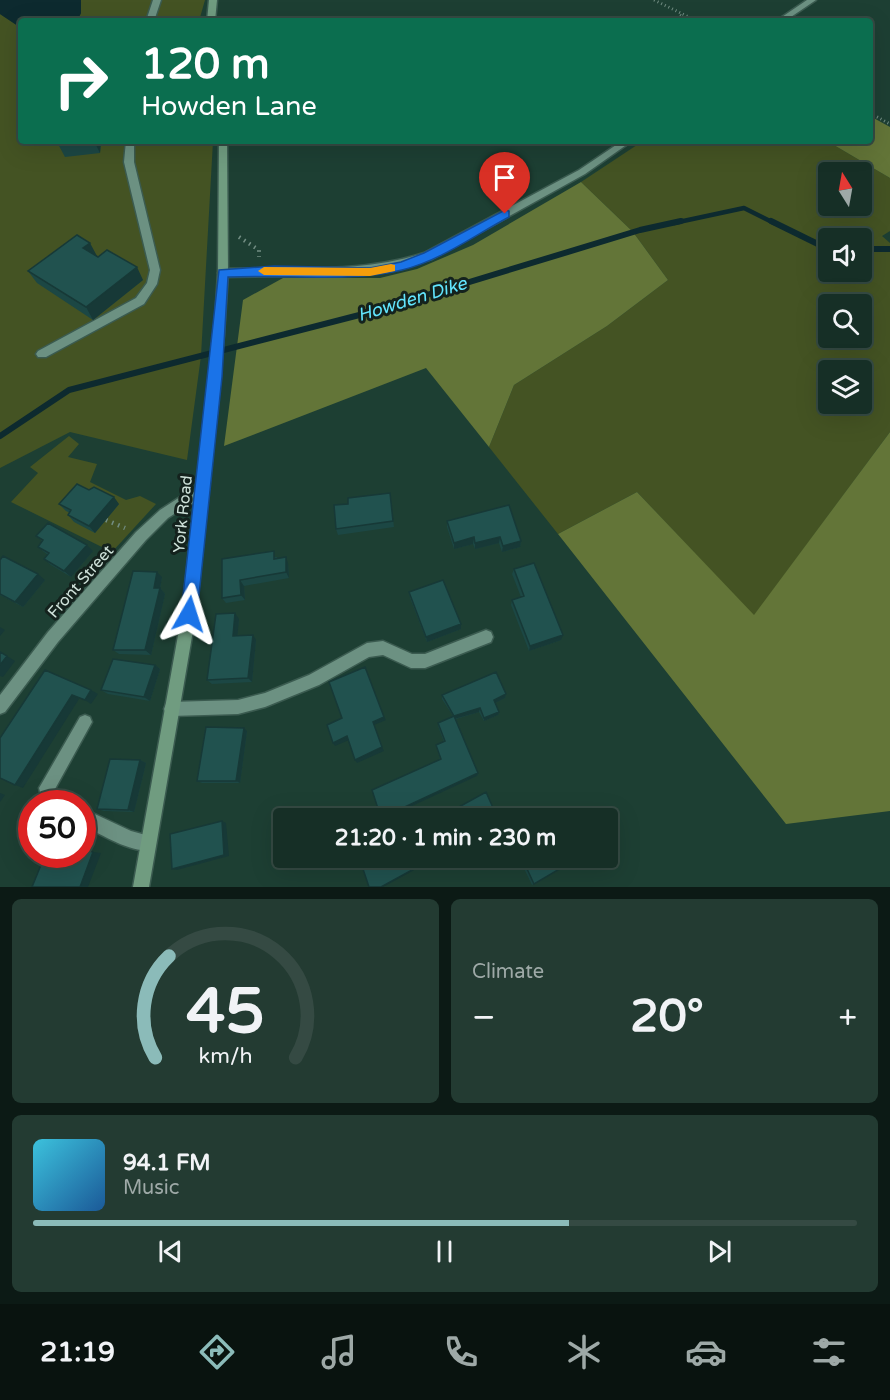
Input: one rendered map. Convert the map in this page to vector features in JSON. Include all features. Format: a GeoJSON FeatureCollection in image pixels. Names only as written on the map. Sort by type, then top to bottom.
{"type":"FeatureCollection","features":[{"type":"Feature","properties":{"kind":"main road"},"geometry":{"type":"LineString","coordinates":[[211,18],[213,0]]}},
{"type":"Feature","properties":{"kind":"main road","name":"York Road"},"geometry":{"type":"LineString","coordinates":[[141,887],[189,614],[219,335],[223,273],[223,144]]}},
{"type":"Feature","properties":{"kind":"street"},"geometry":{"type":"LineString","coordinates":[[151,18],[157,0]]}},
{"type":"Feature","properties":{"kind":"street"},"geometry":{"type":"LineString","coordinates":[[785,18],[812,0]]}},
{"type":"Feature","properties":{"kind":"street"},"geometry":{"type":"LineString","coordinates":[[42,354],[140,301],[152,284],[155,270],[129,162],[130,144]]}},
{"type":"Feature","properties":{"kind":"street"},"geometry":{"type":"LineString","coordinates":[[223,273],[370,272],[402,266],[428,256],[582,172],[624,144]]}},
{"type":"Feature","properties":{"kind":"street","name":"Front Street"},"geometry":{"type":"LineString","coordinates":[[0,707],[53,637],[141,536],[164,514],[184,501],[202,495]]}},
{"type":"Feature","properties":{"kind":"street"},"geometry":{"type":"LineString","coordinates":[[171,709],[238,707],[265,700],[314,680],[367,650],[383,648],[411,661],[425,661],[486,637]]}},
{"type":"Feature","properties":{"kind":"street"},"geometry":{"type":"LineString","coordinates":[[47,790],[85,722]]}},
{"type":"Feature","properties":{"kind":"street"},"geometry":{"type":"LineString","coordinates":[[96,823],[129,839],[147,843]]}},
{"type":"Feature","properties":{"kind":"path"},"geometry":{"type":"LineString","coordinates":[[654,0],[691,18]]}},
{"type":"Feature","properties":{"kind":"path"},"geometry":{"type":"LineString","coordinates":[[663,4],[684,18]]}},
{"type":"Feature","properties":{"kind":"path"},"geometry":{"type":"LineString","coordinates":[[873,114],[890,123]]}},
{"type":"Feature","properties":{"kind":"path"},"geometry":{"type":"LineString","coordinates":[[237,235],[259,250],[260,271]]}},
{"type":"Feature","properties":{"kind":"green space"},"geometry":{"type":"Polygon","coordinates":[[[81,0],[205,0],[200,18],[78,18],[81,0]]]}},
{"type":"Feature","properties":{"kind":"green space"},"geometry":{"type":"Polygon","coordinates":[[[0,14],[18,26],[18,144],[213,144],[201,356],[187,460],[70,432],[0,468],[0,14]]]}},
{"type":"Feature","properties":{"kind":"green space"},"geometry":{"type":"Polygon","coordinates":[[[873,118],[890,127],[890,178],[872,167],[872,162],[863,162],[832,144],[873,144],[873,118]]]}},
{"type":"Feature","properties":{"kind":"green space"},"geometry":{"type":"Polygon","coordinates":[[[638,144],[832,144],[863,162],[818,162],[818,216],[872,216],[872,167],[890,178],[890,231],[882,236],[890,243],[890,432],[754,616],[637,492],[558,534],[489,447],[514,385],[607,326],[668,280],[633,232],[581,182],[638,144]]]}},
{"type":"Feature","properties":{"kind":"green space"},"geometry":{"type":"Polygon","coordinates":[[[581,182],[633,232],[668,280],[607,326],[514,385],[489,447],[426,368],[224,446],[243,300],[283,278],[380,278],[417,269],[473,245],[581,182]]]}},
{"type":"Feature","properties":{"kind":"green space"},"geometry":{"type":"Polygon","coordinates":[[[890,432],[890,811],[786,824],[558,534],[637,492],[754,615],[890,432]]]}},
{"type":"Feature","properties":{"kind":"green space"},"geometry":{"type":"Polygon","coordinates":[[[69,436],[79,444],[68,457],[97,464],[90,482],[126,500],[140,496],[156,504],[112,552],[11,502],[38,473],[30,467],[69,436]]]}},
{"type":"Feature","properties":{"kind":"water"},"geometry":{"type":"Polygon","coordinates":[[[0,0],[81,0],[78,18],[18,18],[18,26],[0,14],[0,0]]]}},
{"type":"Feature","properties":{"kind":"building"},"geometry":{"type":"Polygon","coordinates":[[[77,235],[90,243],[83,248],[98,257],[107,250],[137,267],[86,307],[28,271],[77,235]]]}},
{"type":"Feature","properties":{"kind":"building"},"geometry":{"type":"Polygon","coordinates":[[[77,484],[89,490],[94,487],[114,497],[89,526],[68,515],[71,510],[59,504],[77,484]]]}},
{"type":"Feature","properties":{"kind":"building"},"geometry":{"type":"Polygon","coordinates":[[[390,493],[393,521],[336,529],[334,505],[348,504],[348,498],[390,493]]]}},
{"type":"Feature","properties":{"kind":"building"},"geometry":{"type":"Polygon","coordinates":[[[509,505],[521,541],[503,546],[500,537],[475,543],[474,537],[454,543],[447,521],[509,505]]]}},
{"type":"Feature","properties":{"kind":"building"},"geometry":{"type":"Polygon","coordinates":[[[48,523],[87,545],[64,571],[44,559],[49,553],[38,547],[43,540],[36,536],[48,523]]]}},
{"type":"Feature","properties":{"kind":"building"},"geometry":{"type":"Polygon","coordinates":[[[274,551],[274,559],[286,557],[286,572],[240,580],[241,595],[222,598],[222,559],[274,551]]]}},
{"type":"Feature","properties":{"kind":"building"},"geometry":{"type":"Polygon","coordinates":[[[3,556],[38,574],[15,602],[0,594],[0,560],[3,556]]]}},
{"type":"Feature","properties":{"kind":"building"},"geometry":{"type":"Polygon","coordinates":[[[534,563],[563,635],[530,646],[512,600],[524,596],[514,569],[534,563]]]}},
{"type":"Feature","properties":{"kind":"building"},"geometry":{"type":"Polygon","coordinates":[[[133,571],[157,572],[154,588],[160,588],[145,650],[113,650],[133,571]]]}},
{"type":"Feature","properties":{"kind":"building"},"geometry":{"type":"Polygon","coordinates":[[[443,580],[461,624],[426,637],[409,592],[443,580]]]}},
{"type":"Feature","properties":{"kind":"building"},"geometry":{"type":"Polygon","coordinates":[[[235,613],[233,636],[253,635],[248,678],[207,680],[216,614],[235,613]]]}},
{"type":"Feature","properties":{"kind":"building"},"geometry":{"type":"Polygon","coordinates":[[[0,652],[7,656],[0,665],[0,652]]]}},
{"type":"Feature","properties":{"kind":"building"},"geometry":{"type":"Polygon","coordinates":[[[113,659],[155,665],[144,697],[101,690],[113,659]]]}},
{"type":"Feature","properties":{"kind":"building"},"geometry":{"type":"Polygon","coordinates":[[[365,667],[384,717],[373,722],[382,747],[355,760],[347,736],[333,743],[327,725],[342,718],[329,682],[365,667]]]}},
{"type":"Feature","properties":{"kind":"building"},"geometry":{"type":"Polygon","coordinates":[[[45,670],[91,690],[85,700],[72,695],[15,785],[0,778],[0,738],[45,670]]]}},
{"type":"Feature","properties":{"kind":"building"},"geometry":{"type":"Polygon","coordinates":[[[496,672],[506,694],[494,700],[499,712],[484,718],[480,708],[454,716],[442,695],[496,672]]]}},
{"type":"Feature","properties":{"kind":"building"},"geometry":{"type":"Polygon","coordinates":[[[454,716],[478,773],[403,808],[378,808],[372,790],[441,759],[436,745],[445,741],[438,723],[454,716]]]}},
{"type":"Feature","properties":{"kind":"building"},"geometry":{"type":"Polygon","coordinates":[[[206,727],[244,728],[236,781],[197,781],[206,727]]]}},
{"type":"Feature","properties":{"kind":"building"},"geometry":{"type":"Polygon","coordinates":[[[110,759],[140,760],[128,810],[97,809],[110,759]]]}},
{"type":"Feature","properties":{"kind":"building"},"geometry":{"type":"Polygon","coordinates":[[[486,792],[493,808],[457,808],[486,792]]]}},
{"type":"Feature","properties":{"kind":"building"},"geometry":{"type":"Polygon","coordinates":[[[222,821],[224,855],[172,869],[170,834],[222,821]]]}},
{"type":"Feature","properties":{"kind":"building"},"geometry":{"type":"Polygon","coordinates":[[[40,868],[87,868],[80,887],[32,887],[40,868]]]}},
{"type":"Feature","properties":{"kind":"building"},"geometry":{"type":"Polygon","coordinates":[[[363,868],[416,868],[381,887],[369,887],[363,868]]]}},
{"type":"Feature","properties":{"kind":"building"},"geometry":{"type":"Polygon","coordinates":[[[527,868],[561,868],[534,884],[527,868]]]}},
{"type":"Feature","properties":{"kind":"waterway","name":"Howden Dike"},"geometry":{"type":"LineString","coordinates":[[674,223],[744,208],[774,223]]}},
{"type":"Feature","properties":{"kind":"waterway","name":"Howden Dike"},"geometry":{"type":"LineString","coordinates":[[0,436],[69,390],[371,312],[640,230],[681,221]]}},
{"type":"Feature","properties":{"kind":"waterway","name":"Howden Dike"},"geometry":{"type":"LineString","coordinates":[[771,221],[818,244]]}},
{"type":"Feature","properties":{"kind":"waterway","name":"Howden Dike"},"geometry":{"type":"LineString","coordinates":[[872,249],[890,249]]}},
{"type":"Feature","properties":{"kind":"slow traffic"},"geometry":{"type":"LineString","coordinates":[[264,271],[370,272],[391,268]]}},
{"type":"Feature","properties":{"kind":"route"},"geometry":{"type":"LineString","coordinates":[[189,614],[215,377],[223,273],[274,270],[370,272],[402,266],[428,256],[505,214]]}}]}
